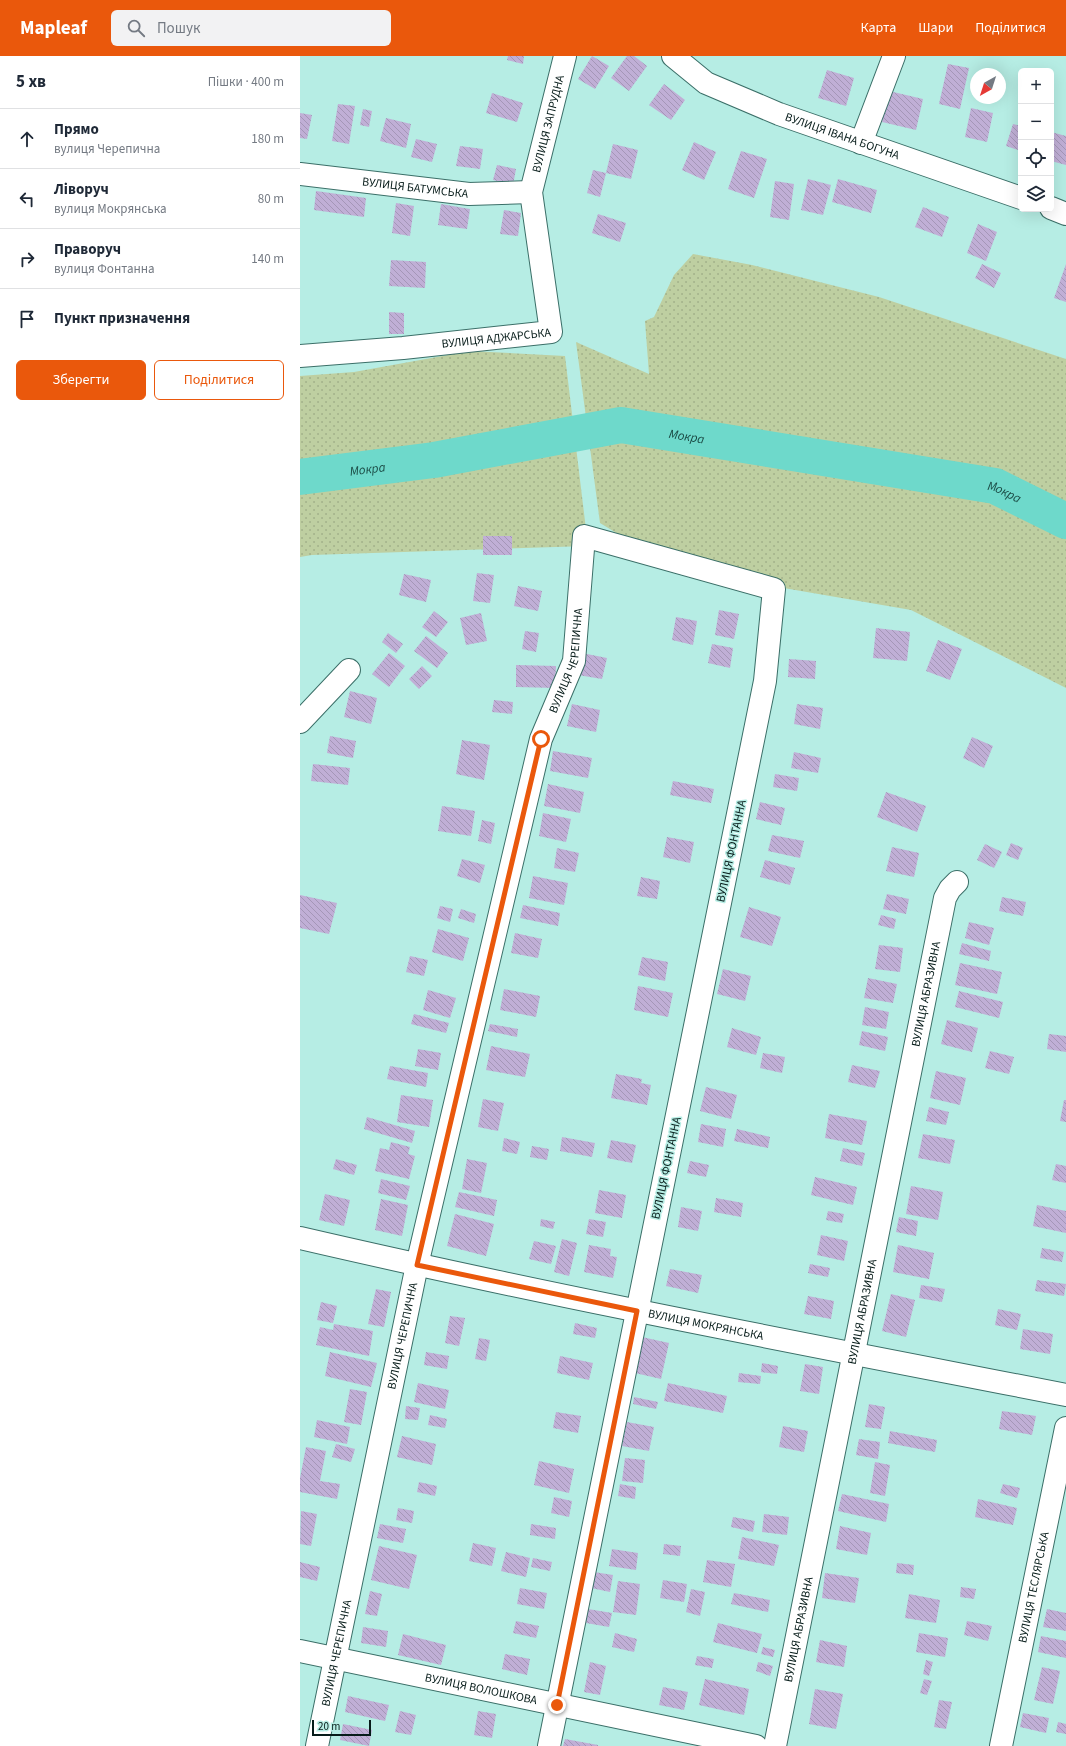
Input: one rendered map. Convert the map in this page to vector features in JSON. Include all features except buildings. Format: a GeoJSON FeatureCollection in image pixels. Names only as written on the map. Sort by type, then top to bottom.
{"type":"FeatureCollection","features":[{"type":"Feature","properties":{"kind":"street","name":"ВУЛИЦЯ ЗАПРУДНА"},"geometry":{"type":"LineString","coordinates":[[532,192],[565,56]]}},
{"type":"Feature","properties":{"kind":"street","name":"ВУЛИЦЯ ІВАНА БОГУНА"},"geometry":{"type":"LineString","coordinates":[[673,56],[706,83],[779,114],[1018,197]]}},
{"type":"Feature","properties":{"kind":"street"},"geometry":{"type":"LineString","coordinates":[[861,143],[894,56]]}},
{"type":"Feature","properties":{"kind":"street","name":"ВУЛИЦЯ БАТУМСЬКА"},"geometry":{"type":"LineString","coordinates":[[300,174],[469,194],[532,192]]}},
{"type":"Feature","properties":{"kind":"street","name":"ВУЛИЦЯ АДЖАРСЬКА"},"geometry":{"type":"LineString","coordinates":[[300,356],[403,348],[551,332],[532,192]]}},
{"type":"Feature","properties":{"kind":"street"},"geometry":{"type":"LineString","coordinates":[[1054,209],[1066,214]]}},
{"type":"Feature","properties":{"kind":"street","name":"ВУЛИЦЯ ЧЕРЕПИЧНА"},"geometry":{"type":"LineString","coordinates":[[317,1746],[417,1265],[541,739],[574,661],[584,536],[774,589]]}},
{"type":"Feature","properties":{"kind":"street","name":"ВУЛИЦЯ ФОНТАННА"},"geometry":{"type":"LineString","coordinates":[[549,1746],[765,681],[774,589]]}},
{"type":"Feature","properties":{"kind":"street"},"geometry":{"type":"LineString","coordinates":[[300,722],[349,670]]}},
{"type":"Feature","properties":{"kind":"street","name":"ВУЛИЦЯ АБРАЗИВНА"},"geometry":{"type":"LineString","coordinates":[[775,1746],[944,898],[957,882]]}},
{"type":"Feature","properties":{"kind":"street","name":"ВУЛИЦЯ МОКРЯНСЬКА"},"geometry":{"type":"LineString","coordinates":[[300,1238],[417,1265],[637,1311],[1066,1394]]}},
{"type":"Feature","properties":{"kind":"street","name":"ВУЛИЦЯ ТЕСЛЯРСЬКА"},"geometry":{"type":"LineString","coordinates":[[1001,1746],[1066,1428]]}},
{"type":"Feature","properties":{"kind":"street","name":"ВУЛИЦЯ ВОЛОШКОВА"},"geometry":{"type":"LineString","coordinates":[[300,1651],[756,1746]]}},
{"type":"Feature","properties":{"kind":"green space"},"geometry":{"type":"Polygon","coordinates":[[[693,254],[752,265],[879,297],[1066,359],[1066,688],[911,610],[731,579],[641,548],[600,523],[576,342],[649,374],[645,321],[654,317],[674,275],[693,254]]]}},
{"type":"Feature","properties":{"kind":"green space"},"geometry":{"type":"Polygon","coordinates":[[[470,351],[565,356],[588,546],[312,555],[300,557],[300,376],[354,372],[470,351]]]}},
{"type":"Feature","properties":{"kind":"waterway","name":"Мокра"},"geometry":{"type":"LineString","coordinates":[[300,477],[434,460],[621,425],[995,486],[1066,521]]}},
{"type":"Feature","properties":{"kind":"route"},"geometry":{"type":"LineString","coordinates":[[541,739],[417,1265],[637,1311],[557,1705]]}}]}
